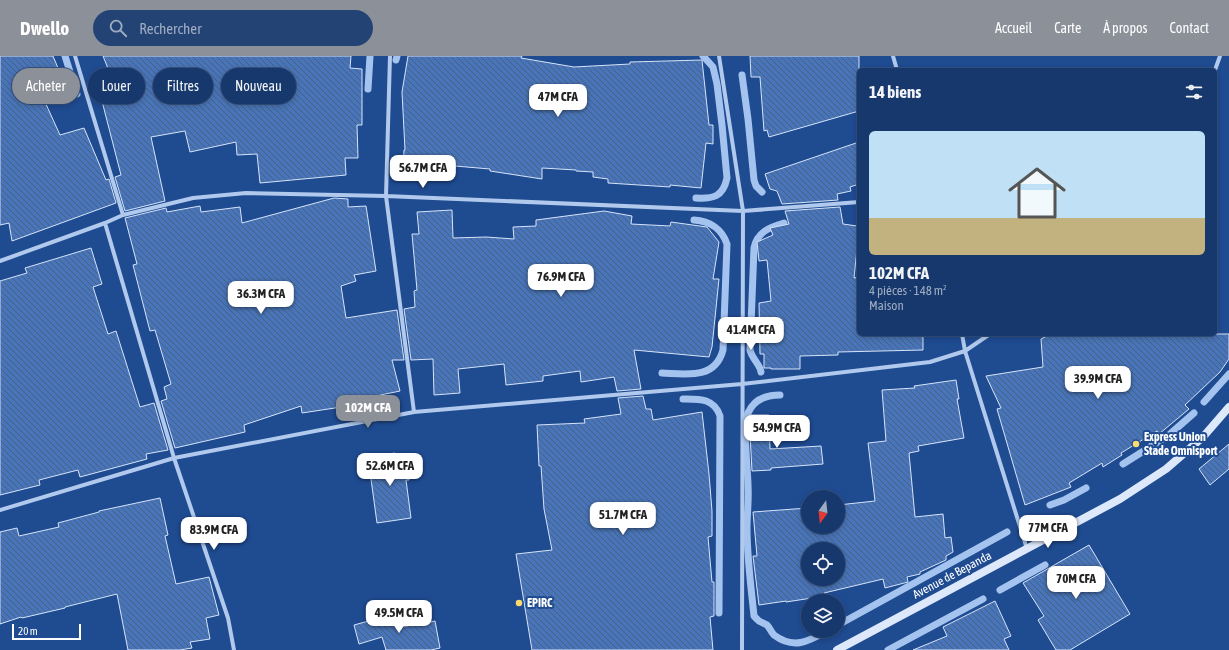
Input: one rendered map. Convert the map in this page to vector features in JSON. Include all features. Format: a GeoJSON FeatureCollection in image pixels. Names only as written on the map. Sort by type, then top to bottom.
{"type":"FeatureCollection","features":[{"type":"Feature","properties":{"kind":"main road","name":"Avenue de Bepanda"},"geometry":{"type":"LineString","coordinates":[[837,650],[1120,499],[1166,469],[1203,437],[1229,407]]}},
{"type":"Feature","properties":{"kind":"street"},"geometry":{"type":"LineString","coordinates":[[74,56],[123,215]]}},
{"type":"Feature","properties":{"kind":"street"},"geometry":{"type":"LineString","coordinates":[[390,56],[386,196],[414,412]]}},
{"type":"Feature","properties":{"kind":"street"},"geometry":{"type":"LineString","coordinates":[[719,56],[743,211],[742,650]]}},
{"type":"Feature","properties":{"kind":"street"},"geometry":{"type":"LineString","coordinates":[[893,56],[896,68]]}},
{"type":"Feature","properties":{"kind":"street"},"geometry":{"type":"LineString","coordinates":[[1216,68],[1220,56]]}},
{"type":"Feature","properties":{"kind":"street"},"geometry":{"type":"LineString","coordinates":[[0,262],[123,215],[193,198],[246,193],[386,196],[743,211],[857,202]]}},
{"type":"Feature","properties":{"kind":"street"},"geometry":{"type":"LineString","coordinates":[[105,223],[174,458],[228,618],[234,650]]}},
{"type":"Feature","properties":{"kind":"street"},"geometry":{"type":"LineString","coordinates":[[962,336],[965,351],[1027,549]]}},
{"type":"Feature","properties":{"kind":"street"},"geometry":{"type":"LineString","coordinates":[[0,510],[174,458],[414,412],[742,384],[930,362],[965,351],[987,336]]}},
{"type":"Feature","properties":{"kind":"building"},"geometry":{"type":"Polygon","coordinates":[[[0,56],[53,56],[58,68],[12,68],[12,104],[46,104],[60,135],[84,128],[106,180],[109,179],[116,203],[12,241],[9,223],[0,225],[0,56]]]}},
{"type":"Feature","properties":{"kind":"building"},"geometry":{"type":"Polygon","coordinates":[[[103,56],[351,56],[350,68],[362,69],[362,125],[357,125],[358,158],[345,158],[346,175],[260,183],[257,154],[237,155],[236,142],[190,152],[185,131],[151,137],[165,201],[125,211],[115,177],[121,175],[103,104],[145,104],[145,68],[108,68],[103,56]]]}},
{"type":"Feature","properties":{"kind":"building"},"geometry":{"type":"Polygon","coordinates":[[[408,56],[522,56],[521,58],[574,67],[630,64],[630,62],[702,60],[709,125],[713,125],[713,144],[706,143],[701,188],[670,185],[670,187],[608,183],[608,179],[593,177],[593,172],[576,170],[542,168],[542,179],[490,171],[490,169],[455,166],[455,169],[403,170],[405,150],[402,92],[408,56]]]}},
{"type":"Feature","properties":{"kind":"building"},"geometry":{"type":"Polygon","coordinates":[[[750,56],[859,56],[859,68],[857,68],[857,112],[769,137],[767,130],[764,131],[760,77],[751,77],[750,56]]]}},
{"type":"Feature","properties":{"kind":"building"},"geometry":{"type":"Polygon","coordinates":[[[857,143],[857,185],[850,187],[851,191],[837,194],[838,200],[782,204],[777,191],[770,189],[765,174],[857,143]]]}},
{"type":"Feature","properties":{"kind":"building"},"geometry":{"type":"Polygon","coordinates":[[[334,198],[348,199],[348,207],[366,206],[376,271],[354,275],[356,281],[341,286],[346,318],[397,310],[404,360],[392,360],[400,391],[366,398],[368,408],[349,412],[348,406],[302,413],[301,406],[244,425],[245,432],[175,448],[161,401],[167,399],[164,387],[171,384],[155,330],[150,331],[133,265],[137,264],[125,218],[166,208],[167,212],[200,206],[201,212],[240,207],[242,223],[334,198]]]}},
{"type":"Feature","properties":{"kind":"building"},"geometry":{"type":"Polygon","coordinates":[[[840,207],[843,224],[857,226],[857,249],[854,278],[857,277],[857,336],[923,336],[923,350],[838,352],[838,355],[800,356],[800,369],[764,368],[764,354],[760,354],[759,303],[771,301],[767,260],[759,261],[757,242],[773,235],[770,228],[789,224],[785,211],[840,207]]]}},
{"type":"Feature","properties":{"kind":"building"},"geometry":{"type":"Polygon","coordinates":[[[452,210],[453,238],[486,237],[514,239],[513,227],[536,226],[536,220],[604,211],[632,216],[631,224],[670,226],[671,222],[707,227],[719,242],[713,279],[719,279],[712,347],[709,357],[634,350],[641,389],[617,391],[614,377],[581,382],[580,371],[543,376],[543,381],[506,385],[504,364],[458,369],[460,393],[434,395],[433,359],[411,360],[404,309],[415,307],[414,291],[417,290],[412,234],[419,234],[417,212],[452,210]]]}},
{"type":"Feature","properties":{"kind":"building"},"geometry":{"type":"Polygon","coordinates":[[[91,248],[102,284],[93,287],[108,334],[116,331],[140,407],[154,403],[168,450],[146,454],[147,459],[80,477],[78,470],[39,480],[40,485],[0,495],[0,281],[27,273],[25,268],[91,248]]]}},
{"type":"Feature","properties":{"kind":"building"},"geometry":{"type":"Polygon","coordinates":[[[1217,334],[1229,334],[1229,359],[1220,372],[1185,405],[1189,409],[1159,434],[1157,431],[1121,453],[1122,455],[1103,467],[1102,463],[1069,483],[1071,487],[1025,505],[997,409],[1001,408],[986,376],[1043,367],[1041,339],[1047,336],[1217,336],[1217,334]]]}},
{"type":"Feature","properties":{"kind":"building"},"geometry":{"type":"Polygon","coordinates":[[[956,380],[959,399],[957,399],[964,438],[918,446],[919,451],[909,453],[915,517],[943,514],[945,538],[951,537],[953,552],[946,556],[946,560],[920,572],[920,574],[907,577],[908,582],[885,588],[883,579],[824,594],[801,594],[801,600],[759,605],[753,556],[757,556],[753,512],[801,509],[801,534],[845,534],[845,504],[875,501],[868,443],[886,441],[882,390],[915,388],[914,386],[956,380]]]}},
{"type":"Feature","properties":{"kind":"building"},"geometry":{"type":"Polygon","coordinates":[[[643,396],[646,409],[651,409],[653,420],[702,412],[712,511],[712,536],[708,537],[712,582],[714,582],[714,616],[710,617],[713,650],[532,650],[516,554],[552,550],[544,509],[541,466],[539,466],[537,425],[585,423],[584,419],[621,414],[618,398],[643,396]]]}},
{"type":"Feature","properties":{"kind":"building"},"geometry":{"type":"Polygon","coordinates":[[[749,415],[769,415],[770,449],[821,446],[823,464],[752,471],[749,415]]]}},
{"type":"Feature","properties":{"kind":"building"},"geometry":{"type":"Polygon","coordinates":[[[1229,444],[1229,469],[1210,485],[1199,469],[1229,444]]]}},
{"type":"Feature","properties":{"kind":"building"},"geometry":{"type":"Polygon","coordinates":[[[395,453],[396,459],[406,457],[409,480],[406,480],[411,518],[377,523],[368,457],[395,453]]]}},
{"type":"Feature","properties":{"kind":"building"},"geometry":{"type":"Polygon","coordinates":[[[160,498],[168,535],[165,536],[176,584],[209,577],[219,615],[206,618],[210,639],[190,642],[192,648],[180,650],[128,650],[117,594],[65,608],[21,617],[0,624],[0,532],[17,528],[19,536],[59,527],[58,523],[99,511],[160,498]]]}},
{"type":"Feature","properties":{"kind":"building"},"geometry":{"type":"Polygon","coordinates":[[[1089,545],[1130,614],[1070,650],[1056,650],[1038,620],[1044,616],[1023,583],[1089,545]]]}},
{"type":"Feature","properties":{"kind":"building"},"geometry":{"type":"Polygon","coordinates":[[[995,601],[1011,636],[1004,639],[1009,650],[913,650],[947,636],[943,627],[995,601]]]}},
{"type":"Feature","properties":{"kind":"building"},"geometry":{"type":"Polygon","coordinates":[[[398,613],[401,627],[435,621],[440,648],[431,650],[386,650],[382,637],[359,644],[354,625],[398,613]]]}},
{"type":"Feature","properties":{"kind":"waterway"},"geometry":{"type":"LineString","coordinates":[[65,56],[69,68]]}},
{"type":"Feature","properties":{"kind":"waterway"},"geometry":{"type":"LineString","coordinates":[[368,89],[370,56]]}},
{"type":"Feature","properties":{"kind":"waterway"},"geometry":{"type":"LineString","coordinates":[[396,60],[397,56]]}},
{"type":"Feature","properties":{"kind":"waterway"},"geometry":{"type":"LineString","coordinates":[[696,198],[716,196],[723,189],[727,178],[717,84],[713,67],[703,56]]}},
{"type":"Feature","properties":{"kind":"waterway"},"geometry":{"type":"LineString","coordinates":[[742,75],[754,180],[756,186],[762,192]]}},
{"type":"Feature","properties":{"kind":"waterway"},"geometry":{"type":"LineString","coordinates":[[662,373],[690,374],[707,371],[719,360],[723,350],[727,244],[722,234],[715,227],[705,222],[694,220]]}},
{"type":"Feature","properties":{"kind":"waterway"},"geometry":{"type":"LineString","coordinates":[[761,372],[750,350],[754,248],[761,234],[769,228],[784,223]]}},
{"type":"Feature","properties":{"kind":"waterway"},"geometry":{"type":"LineString","coordinates":[[1204,402],[1229,374]]}},
{"type":"Feature","properties":{"kind":"waterway"},"geometry":{"type":"LineString","coordinates":[[780,395],[765,397],[757,401],[751,408],[746,419],[745,438],[748,491],[747,539],[754,616],[759,621],[767,625],[774,635],[781,640],[795,643],[808,641],[814,638]]}},
{"type":"Feature","properties":{"kind":"waterway"},"geometry":{"type":"LineString","coordinates":[[683,399],[695,399],[710,403],[714,406],[720,416],[719,613]]}},
{"type":"Feature","properties":{"kind":"waterway"},"geometry":{"type":"LineString","coordinates":[[1123,464],[1169,435],[1194,413]]}},
{"type":"Feature","properties":{"kind":"waterway"},"geometry":{"type":"LineString","coordinates":[[1050,505],[1064,500],[1086,488]]}},
{"type":"Feature","properties":{"kind":"waterway"},"geometry":{"type":"LineString","coordinates":[[845,621],[1007,532]]}},
{"type":"Feature","properties":{"kind":"waterway"},"geometry":{"type":"LineString","coordinates":[[1000,590],[1045,565]]}},
{"type":"Feature","properties":{"kind":"waterway"},"geometry":{"type":"LineString","coordinates":[[888,650],[983,599]]}},
{"type":"Feature","properties":{"kind":"place","name":"Express Union Stade Omnisport"},"geometry":{"type":"Point","coordinates":[1136,444]}},
{"type":"Feature","properties":{"kind":"place","name":"EPIRC"},"geometry":{"type":"Point","coordinates":[519,603]}}]}
